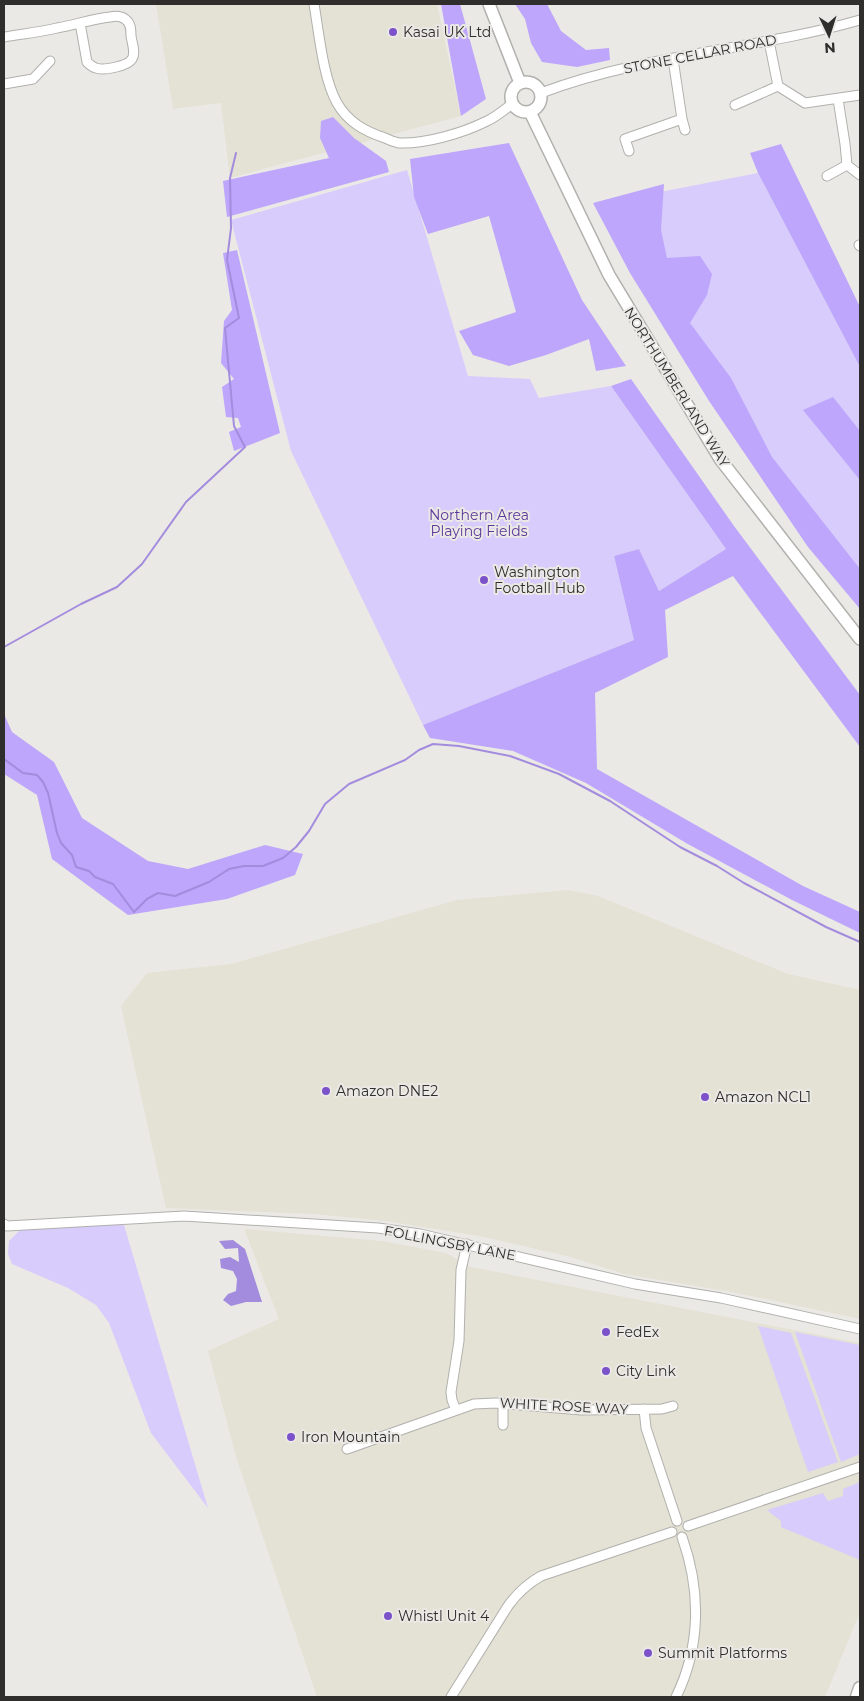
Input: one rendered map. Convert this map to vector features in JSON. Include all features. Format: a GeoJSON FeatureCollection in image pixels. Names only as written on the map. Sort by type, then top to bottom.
{"type":"FeatureCollection","features":[{"type":"Feature","properties":{"kind":"highway"},"geometry":{"type":"LineString","coordinates":[[856,1697],[860,1688]]}},
{"type":"Feature","properties":{"kind":"main road"},"geometry":{"type":"LineString","coordinates":[[489,4],[520,83]]}},
{"type":"Feature","properties":{"kind":"main road"},"geometry":{"type":"LineString","coordinates":[[531,82],[536,85],[541,93],[540,103],[537,108],[530,112],[520,111],[512,104],[511,94],[513,89],[520,83],[531,82]]}},
{"type":"Feature","properties":{"kind":"main road","name":"NORTHUMBERLAND WAY"},"geometry":{"type":"LineString","coordinates":[[530,112],[609,275],[720,459],[860,639]]}},
{"type":"Feature","properties":{"kind":"street"},"geometry":{"type":"LineString","coordinates":[[314,4],[328,81],[336,102],[346,117],[366,131],[397,143],[435,139],[487,121],[512,104]]}},
{"type":"Feature","properties":{"kind":"street"},"geometry":{"type":"LineString","coordinates":[[4,37],[111,16],[120,16],[130,25],[134,51],[133,57],[126,65],[101,69],[91,66],[87,62],[80,23]]}},
{"type":"Feature","properties":{"kind":"street","name":"STONE CELLAR ROAD"},"geometry":{"type":"LineString","coordinates":[[541,93],[591,76],[673,58],[769,41],[860,20]]}},
{"type":"Feature","properties":{"kind":"street"},"geometry":{"type":"LineString","coordinates":[[769,41],[778,86],[805,103],[860,95]]}},
{"type":"Feature","properties":{"kind":"street"},"geometry":{"type":"LineString","coordinates":[[673,58],[685,130]]}},
{"type":"Feature","properties":{"kind":"street"},"geometry":{"type":"LineString","coordinates":[[4,84],[33,79],[50,61]]}},
{"type":"Feature","properties":{"kind":"street"},"geometry":{"type":"LineString","coordinates":[[735,105],[778,86]]}},
{"type":"Feature","properties":{"kind":"street"},"geometry":{"type":"LineString","coordinates":[[838,99],[846,144],[847,165],[860,175]]}},
{"type":"Feature","properties":{"kind":"street"},"geometry":{"type":"LineString","coordinates":[[629,151],[625,139],[682,119]]}},
{"type":"Feature","properties":{"kind":"street"},"geometry":{"type":"LineString","coordinates":[[827,176],[847,165]]}},
{"type":"Feature","properties":{"kind":"street","name":"FOLLINGSBY LANE"},"geometry":{"type":"LineString","coordinates":[[4,1224],[6,1226],[184,1216],[378,1228],[468,1244],[635,1284],[721,1298],[860,1329]]}},
{"type":"Feature","properties":{"kind":"street"},"geometry":{"type":"LineString","coordinates":[[456,1410],[451,1392],[459,1341],[461,1270],[468,1244]]}},
{"type":"Feature","properties":{"kind":"street"},"geometry":{"type":"LineString","coordinates":[[503,1403],[503,1425]]}},
{"type":"Feature","properties":{"kind":"street","name":"WHITE ROSE WAY"},"geometry":{"type":"LineString","coordinates":[[347,1449],[474,1404],[503,1403],[582,1410],[662,1409],[673,1406]]}},
{"type":"Feature","properties":{"kind":"street"},"geometry":{"type":"LineString","coordinates":[[644,1409],[646,1428],[677,1521]]}},
{"type":"Feature","properties":{"kind":"street"},"geometry":{"type":"LineString","coordinates":[[688,1526],[860,1468]]}},
{"type":"Feature","properties":{"kind":"street"},"geometry":{"type":"LineString","coordinates":[[677,1521],[683,1521],[688,1526],[688,1532],[682,1537],[676,1536],[672,1532],[672,1525],[677,1521]]}},
{"type":"Feature","properties":{"kind":"street"},"geometry":{"type":"LineString","coordinates":[[451,1697],[508,1606],[528,1583],[548,1574],[672,1532]]}},
{"type":"Feature","properties":{"kind":"street"},"geometry":{"type":"LineString","coordinates":[[676,1697],[688,1667],[693,1647],[696,1618],[695,1584],[682,1537]]}},
{"type":"Feature","properties":{"kind":"shaded area"},"geometry":{"type":"Polygon","coordinates":[[[156,4],[437,4],[461,116],[230,178],[221,103],[173,109],[156,4]]]}},
{"type":"Feature","properties":{"kind":"shaded area"},"geometry":{"type":"Polygon","coordinates":[[[441,4],[460,4],[486,99],[461,116],[441,4]]]}},
{"type":"Feature","properties":{"kind":"shaded area"},"geometry":{"type":"Polygon","coordinates":[[[515,4],[547,4],[561,31],[586,50],[609,48],[610,60],[577,67],[542,62],[531,43],[525,19],[515,4]]]}},
{"type":"Feature","properties":{"kind":"shaded area"},"geometry":{"type":"Polygon","coordinates":[[[333,117],[354,138],[386,161],[389,172],[227,217],[223,181],[329,158],[320,138],[321,121],[333,117]]]}},
{"type":"Feature","properties":{"kind":"shaded area"},"geometry":{"type":"Polygon","coordinates":[[[509,143],[582,300],[626,366],[596,371],[589,339],[509,366],[473,355],[459,331],[516,312],[489,216],[428,234],[414,197],[410,159],[509,143]]]}},
{"type":"Feature","properties":{"kind":"shaded area"},"geometry":{"type":"Polygon","coordinates":[[[781,144],[860,307],[860,367],[758,173],[750,153],[781,144]]]}},
{"type":"Feature","properties":{"kind":"shaded area"},"geometry":{"type":"Polygon","coordinates":[[[664,184],[661,230],[667,258],[700,256],[712,274],[707,295],[690,323],[731,378],[772,457],[860,569],[860,609],[808,547],[709,401],[630,273],[593,203],[664,184]]]}},
{"type":"Feature","properties":{"kind":"shaded area"},"geometry":{"type":"Polygon","coordinates":[[[237,250],[280,433],[234,451],[229,432],[241,427],[238,418],[226,417],[222,387],[234,379],[221,363],[224,321],[232,310],[223,253],[237,250]]]}},
{"type":"Feature","properties":{"kind":"shaded area"},"geometry":{"type":"Polygon","coordinates":[[[631,379],[734,526],[860,695],[860,747],[733,576],[665,610],[668,657],[595,693],[597,769],[803,886],[860,912],[860,933],[792,900],[686,843],[586,783],[513,751],[430,738],[423,725],[634,640],[614,556],[639,549],[659,591],[726,549],[611,386],[631,379]]]}},
{"type":"Feature","properties":{"kind":"shaded area"},"geometry":{"type":"Polygon","coordinates":[[[833,397],[860,431],[860,480],[803,410],[833,397]]]}},
{"type":"Feature","properties":{"kind":"shaded area"},"geometry":{"type":"Polygon","coordinates":[[[4,714],[12,732],[54,762],[82,818],[148,861],[188,869],[265,845],[303,854],[295,875],[227,899],[128,915],[52,859],[37,795],[4,774],[4,714]]]}},
{"type":"Feature","properties":{"kind":"shaded area"},"geometry":{"type":"Polygon","coordinates":[[[568,890],[598,896],[788,974],[860,990],[860,1319],[732,1292],[624,1274],[571,1257],[479,1236],[386,1221],[313,1214],[166,1208],[121,1006],[147,973],[231,964],[457,900],[568,890]]]}},
{"type":"Feature","properties":{"kind":"shaded area"},"geometry":{"type":"Polygon","coordinates":[[[244,1229],[382,1241],[446,1253],[471,1267],[860,1343],[860,1612],[825,1697],[317,1697],[237,1460],[208,1351],[279,1319],[244,1229]]]}},
{"type":"Feature","properties":{"kind":"shaded area"},"geometry":{"type":"Polygon","coordinates":[[[233,1240],[245,1249],[262,1302],[246,1302],[231,1306],[223,1300],[228,1294],[236,1291],[237,1279],[233,1271],[221,1268],[220,1259],[230,1257],[239,1262],[238,1248],[225,1249],[219,1241],[233,1240]]]}},
{"type":"Feature","properties":{"kind":"green space","name":"Northern Area Playing Fields"},"geometry":{"type":"Polygon","coordinates":[[[407,170],[468,376],[530,379],[539,398],[611,386],[726,549],[659,591],[639,549],[614,556],[634,640],[423,725],[291,451],[231,220],[407,170]]]}},
{"type":"Feature","properties":{"kind":"green space"},"geometry":{"type":"Polygon","coordinates":[[[758,173],[860,367],[860,570],[751,438],[624,199],[758,173]]]}},
{"type":"Feature","properties":{"kind":"green space"},"geometry":{"type":"Polygon","coordinates":[[[124,1225],[208,1508],[151,1433],[109,1323],[96,1305],[68,1288],[12,1264],[8,1254],[9,1241],[20,1230],[124,1225]]]}},
{"type":"Feature","properties":{"kind":"green space"},"geometry":{"type":"Polygon","coordinates":[[[758,1326],[791,1333],[838,1462],[808,1472],[758,1326]]]}},
{"type":"Feature","properties":{"kind":"green space"},"geometry":{"type":"Polygon","coordinates":[[[795,1332],[860,1345],[860,1454],[841,1462],[795,1332]]]}},
{"type":"Feature","properties":{"kind":"green space"},"geometry":{"type":"Polygon","coordinates":[[[860,1482],[860,1560],[781,1527],[781,1521],[767,1510],[823,1493],[828,1501],[843,1496],[843,1489],[860,1482]]]}},
{"type":"Feature","properties":{"kind":"waterway"},"geometry":{"type":"LineString","coordinates":[[4,647],[81,604],[117,587],[142,564],[186,502],[245,447],[234,426],[225,328],[239,318],[227,260],[231,228],[230,178],[236,153]]}},
{"type":"Feature","properties":{"kind":"waterway"},"geometry":{"type":"LineString","coordinates":[[4,759],[23,773],[37,775],[43,782],[48,793],[57,833],[61,843],[72,855],[76,867],[89,871],[95,877],[113,884],[134,912],[147,899],[158,893],[175,896],[209,882],[229,869],[244,866],[263,866],[283,858],[296,847],[309,831],[325,804],[349,784],[405,760],[419,750],[433,744],[459,746],[510,756],[559,774],[610,801],[680,847],[717,866],[744,883],[826,927],[860,942]]}},
{"type":"Feature","properties":{"kind":"place","name":"Kasai UK Ltd"},"geometry":{"type":"Point","coordinates":[393,32]}},
{"type":"Feature","properties":{"kind":"place","name":"Washington Football Hub"},"geometry":{"type":"Point","coordinates":[484,580]}},
{"type":"Feature","properties":{"kind":"place","name":"Amazon DNE2"},"geometry":{"type":"Point","coordinates":[326,1091]}},
{"type":"Feature","properties":{"kind":"place","name":"Amazon NCL1"},"geometry":{"type":"Point","coordinates":[705,1097]}},
{"type":"Feature","properties":{"kind":"place","name":"FedEx"},"geometry":{"type":"Point","coordinates":[606,1332]}},
{"type":"Feature","properties":{"kind":"place","name":"City Link"},"geometry":{"type":"Point","coordinates":[606,1371]}},
{"type":"Feature","properties":{"kind":"place","name":"Iron Mountain"},"geometry":{"type":"Point","coordinates":[291,1437]}},
{"type":"Feature","properties":{"kind":"place","name":"Whistl Unit 4"},"geometry":{"type":"Point","coordinates":[388,1616]}},
{"type":"Feature","properties":{"kind":"place","name":"Summit Platforms"},"geometry":{"type":"Point","coordinates":[648,1653]}}]}
